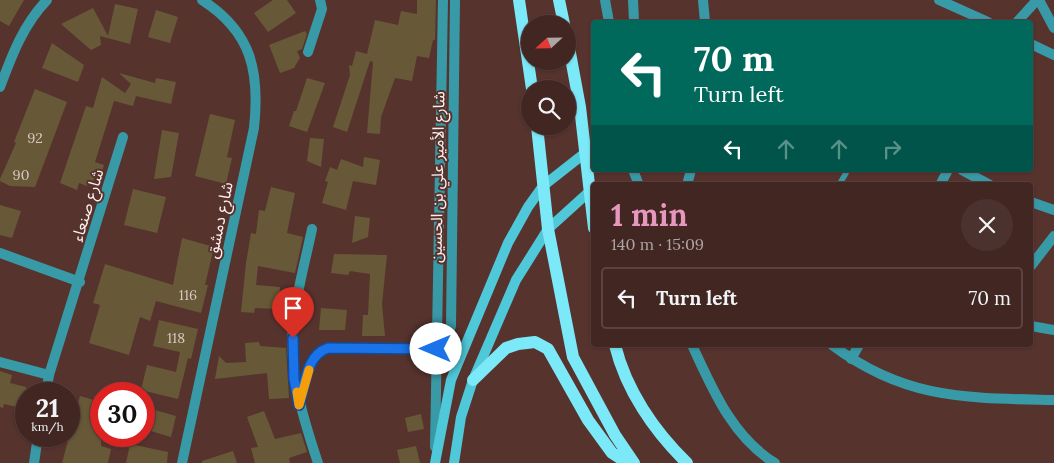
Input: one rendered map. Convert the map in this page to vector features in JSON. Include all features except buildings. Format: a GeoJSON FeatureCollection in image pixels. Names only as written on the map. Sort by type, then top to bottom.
{"type":"FeatureCollection","features":[{"type":"Feature","properties":{"kind":"main road"},"geometry":{"type":"LineString","coordinates":[[519,0],[531,80]]}},
{"type":"Feature","properties":{"kind":"main road"},"geometry":{"type":"LineString","coordinates":[[559,0],[562,15]]}},
{"type":"Feature","properties":{"kind":"main road"},"geometry":{"type":"LineString","coordinates":[[573,70],[580,108],[591,200]]}},
{"type":"Feature","properties":{"kind":"main road"},"geometry":{"type":"LineString","coordinates":[[538,135],[548,228],[573,357],[615,435],[634,463]]}},
{"type":"Feature","properties":{"kind":"main road","name":"شارع الأمير علي بن الحسين"},"geometry":{"type":"LineString","coordinates":[[435,460],[451,380],[518,222],[543,186],[586,153]]}},
{"type":"Feature","properties":{"kind":"main road"},"geometry":{"type":"LineString","coordinates":[[454,463],[461,417],[473,380],[516,280],[548,228],[590,191]]}},
{"type":"Feature","properties":{"kind":"main road"},"geometry":{"type":"LineString","coordinates":[[473,380],[506,348],[535,342],[548,349],[593,426],[612,453],[628,463]]}},
{"type":"Feature","properties":{"kind":"main road"},"geometry":{"type":"LineString","coordinates":[[616,347],[619,360],[637,400],[663,440],[687,463]]}},
{"type":"Feature","properties":{"kind":"street"},"geometry":{"type":"LineString","coordinates":[[0,88],[18,40],[31,18],[47,0]]}},
{"type":"Feature","properties":{"kind":"street","name":"شارع دمشق"},"geometry":{"type":"LineString","coordinates":[[182,463],[254,128],[256,101],[256,79],[250,55],[237,30],[226,17],[202,0]]}},
{"type":"Feature","properties":{"kind":"street"},"geometry":{"type":"LineString","coordinates":[[308,52],[322,9],[320,0]]}},
{"type":"Feature","properties":{"kind":"street","name":"شارع الأمير علي بن الحسين"},"geometry":{"type":"LineString","coordinates":[[435,460],[443,0]]}},
{"type":"Feature","properties":{"kind":"street","name":"شارع الأمير علي بن الحسين"},"geometry":{"type":"LineString","coordinates":[[436,349],[445,342],[452,326],[455,0]]}},
{"type":"Feature","properties":{"kind":"street"},"geometry":{"type":"LineString","coordinates":[[605,0],[609,20]]}},
{"type":"Feature","properties":{"kind":"street"},"geometry":{"type":"LineString","coordinates":[[633,0],[634,20]]}},
{"type":"Feature","properties":{"kind":"street"},"geometry":{"type":"LineString","coordinates":[[704,0],[705,20]]}},
{"type":"Feature","properties":{"kind":"street"},"geometry":{"type":"LineString","coordinates":[[939,0],[984,20]]}},
{"type":"Feature","properties":{"kind":"street"},"geometry":{"type":"LineString","coordinates":[[1018,20],[1038,0],[1054,28]]}},
{"type":"Feature","properties":{"kind":"street"},"geometry":{"type":"LineString","coordinates":[[1033,45],[1054,55]]}},
{"type":"Feature","properties":{"kind":"street","name":"شارع صنعاء"},"geometry":{"type":"LineString","coordinates":[[48,382],[123,137]]}},
{"type":"Feature","properties":{"kind":"street"},"geometry":{"type":"LineString","coordinates":[[966,172],[984,182]]}},
{"type":"Feature","properties":{"kind":"street"},"geometry":{"type":"LineString","coordinates":[[1033,203],[1054,210]]}},
{"type":"Feature","properties":{"kind":"street"},"geometry":{"type":"LineString","coordinates":[[312,229],[294,316],[294,379],[299,405],[318,463]]}},
{"type":"Feature","properties":{"kind":"street"},"geometry":{"type":"LineString","coordinates":[[1033,263],[1054,236]]}},
{"type":"Feature","properties":{"kind":"street"},"geometry":{"type":"LineString","coordinates":[[0,253],[80,282]]}},
{"type":"Feature","properties":{"kind":"street"},"geometry":{"type":"LineString","coordinates":[[1033,326],[1054,330]]}},
{"type":"Feature","properties":{"kind":"street"},"geometry":{"type":"LineString","coordinates":[[693,347],[717,398],[731,420],[748,442],[775,463]]}},
{"type":"Feature","properties":{"kind":"street"},"geometry":{"type":"LineString","coordinates":[[835,347],[852,360],[907,385],[933,393],[966,398],[1054,400]]}},
{"type":"Feature","properties":{"kind":"street"},"geometry":{"type":"LineString","coordinates":[[852,360],[858,347]]}},
{"type":"Feature","properties":{"kind":"street"},"geometry":{"type":"LineString","coordinates":[[299,405],[312,360],[321,351],[328,348],[436,349]]}},
{"type":"Feature","properties":{"kind":"street"},"geometry":{"type":"LineString","coordinates":[[0,362],[49,376]]}},
{"type":"Feature","properties":{"kind":"street"},"geometry":{"type":"LineString","coordinates":[[34,463],[36,447]]}},
{"type":"Feature","properties":{"kind":"lane"},"geometry":{"type":"LineString","coordinates":[[841,182],[846,172]]}},
{"type":"Feature","properties":{"kind":"slow traffic"},"geometry":{"type":"LineString","coordinates":[[297,392],[299,405],[309,370]]}},
{"type":"Feature","properties":{"kind":"route"},"geometry":{"type":"LineString","coordinates":[[293,338],[294,379],[299,405],[315,354],[328,348],[436,349]]}}]}
